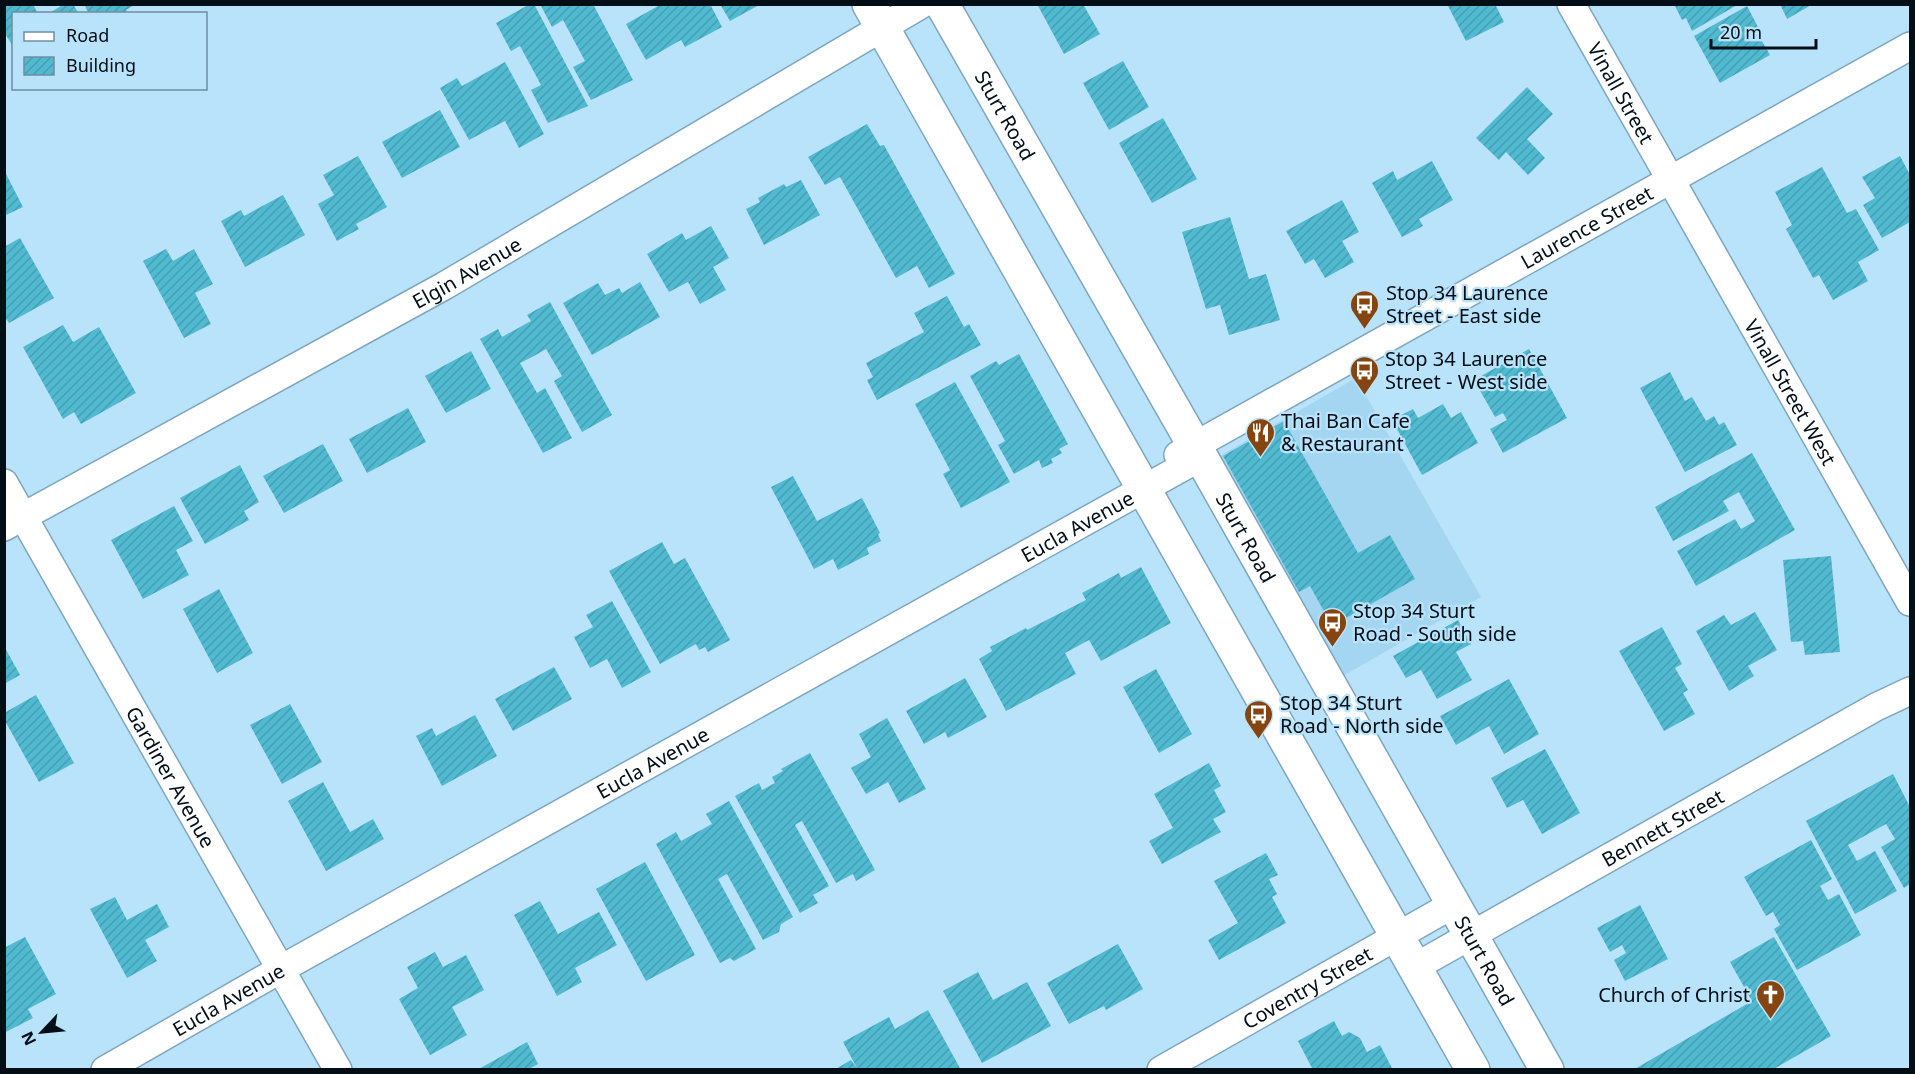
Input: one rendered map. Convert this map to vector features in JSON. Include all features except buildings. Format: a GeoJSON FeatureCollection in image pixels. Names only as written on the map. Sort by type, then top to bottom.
{"type":"FeatureCollection","features":[{"type":"Feature","properties":{"kind":"main road","name":"Sturt Road"},"geometry":{"type":"LineString","coordinates":[[942,4],[1547,1070]]}},
{"type":"Feature","properties":{"kind":"main road"},"geometry":{"type":"LineString","coordinates":[[875,16],[1473,1070]]}},
{"type":"Feature","properties":{"kind":"street","name":"Elgin Avenue"},"geometry":{"type":"LineString","coordinates":[[14,521],[444,285],[875,16],[921,4]]}},
{"type":"Feature","properties":{"kind":"street","name":"Vinall Street"},"geometry":{"type":"LineString","coordinates":[[1571,4],[1670,180]]}},
{"type":"Feature","properties":{"kind":"street","name":"Laurence Street"},"geometry":{"type":"LineString","coordinates":[[1140,483],[1670,180],[1911,46]]}},
{"type":"Feature","properties":{"kind":"street","name":"Vinall Street West"},"geometry":{"type":"LineString","coordinates":[[1670,180],[1911,602]]}},
{"type":"Feature","properties":{"kind":"street","name":"Gardiner Avenue"},"geometry":{"type":"LineString","coordinates":[[4,483],[14,521],[281,969],[338,1070]]}},
{"type":"Feature","properties":{"kind":"street","name":"Eucla Avenue"},"geometry":{"type":"LineString","coordinates":[[105,1070],[1140,483]]}},
{"type":"Feature","properties":{"kind":"street","name":"Bennett Street"},"geometry":{"type":"LineString","coordinates":[[1415,967],[1876,707],[1911,691]]}},
{"type":"Feature","properties":{"kind":"street","name":"Coventry Street"},"geometry":{"type":"LineString","coordinates":[[1161,1070],[1454,904]]}},
{"type":"Feature","properties":{"kind":"shaded area"},"geometry":{"type":"Polygon","coordinates":[[[1356,378],[1481,597],[1343,676],[1218,457],[1356,378]]]}},
{"type":"Feature","properties":{"kind":"place","name":"Stop 34 Laurence Street - East side"},"geometry":{"type":"Point","coordinates":[1365,330]}},
{"type":"Feature","properties":{"kind":"place","name":"Stop 34 Laurence Street - West side"},"geometry":{"type":"Point","coordinates":[1364,396]}},
{"type":"Feature","properties":{"kind":"place","name":"Thai Ban Cafe & Restaurant"},"geometry":{"type":"Point","coordinates":[1260,458]}},
{"type":"Feature","properties":{"kind":"place","name":"Stop 34 Sturt Road - South side"},"geometry":{"type":"Point","coordinates":[1332,648]}},
{"type":"Feature","properties":{"kind":"place","name":"Stop 34 Sturt Road - North side"},"geometry":{"type":"Point","coordinates":[1259,740]}},
{"type":"Feature","properties":{"kind":"place","name":"Church of Christ"},"geometry":{"type":"Point","coordinates":[1771,1020]}}]}
